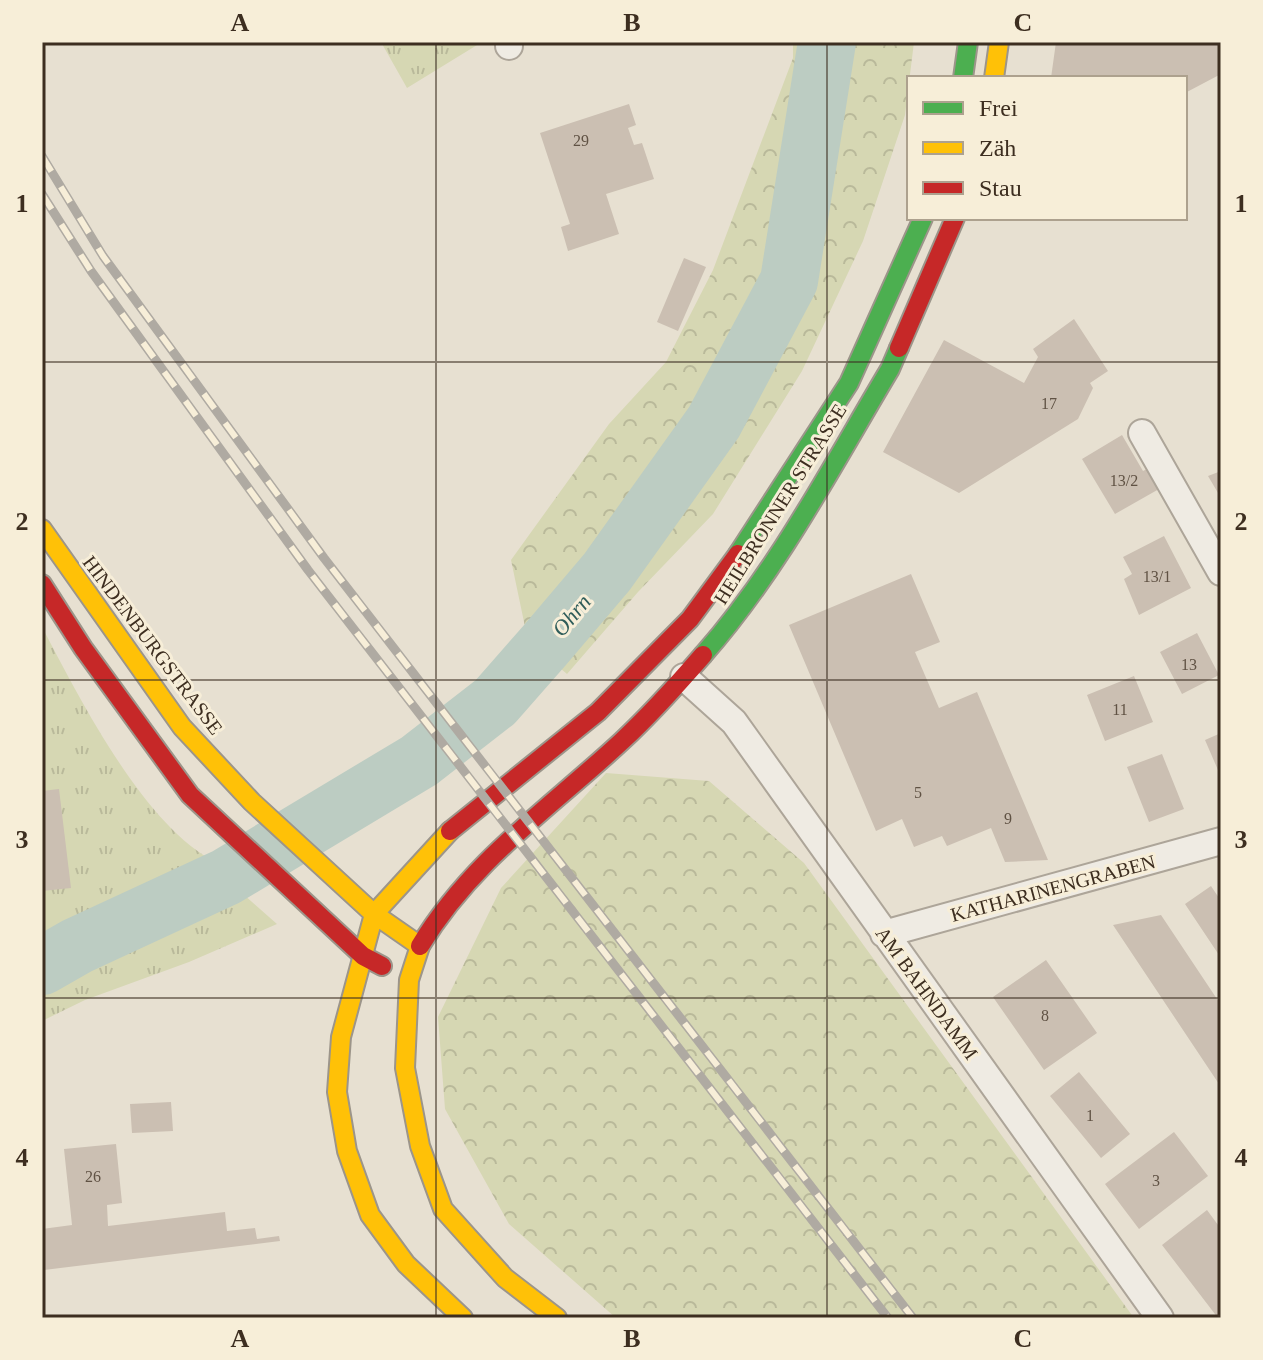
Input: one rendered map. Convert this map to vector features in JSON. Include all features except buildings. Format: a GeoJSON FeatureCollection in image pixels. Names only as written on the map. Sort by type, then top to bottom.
{"type":"FeatureCollection","features":[{"type":"Feature","properties":{"kind":"main road"},"geometry":{"type":"LineString","coordinates":[[963,76],[968,42]]}},
{"type":"Feature","properties":{"kind":"main road"},"geometry":{"type":"LineString","coordinates":[[994,76],[999,42]]}},
{"type":"Feature","properties":{"kind":"main road","name":"HEILBRONNER STRASSE"},"geometry":{"type":"LineString","coordinates":[[463,1318],[406,1264],[370,1215],[347,1151],[337,1092],[341,1037],[374,914],[448,832],[598,712],[690,619],[756,529],[849,383],[922,220]]}},
{"type":"Feature","properties":{"kind":"main road","name":"HEILBRONNER STRASSE"},"geometry":{"type":"LineString","coordinates":[[557,1318],[505,1278],[443,1209],[420,1146],[405,1068],[409,980],[420,946],[445,906],[504,843],[623,740],[729,626],[786,542],[890,369],[954,220]]}},
{"type":"Feature","properties":{"kind":"main road","name":"HINDENBURGSTRASSE"},"geometry":{"type":"LineString","coordinates":[[42,529],[182,727],[252,802],[374,914]]}},
{"type":"Feature","properties":{"kind":"main road"},"geometry":{"type":"LineString","coordinates":[[42,584],[83,648],[190,795],[363,956],[409,980]]}},
{"type":"Feature","properties":{"kind":"main road"},"geometry":{"type":"LineString","coordinates":[[374,914],[420,946]]}},
{"type":"Feature","properties":{"kind":"street"},"geometry":{"type":"LineString","coordinates":[[1142,433],[1221,572]]}},
{"type":"Feature","properties":{"kind":"street","name":"AM BAHNDAMM"},"geometry":{"type":"LineString","coordinates":[[684,677],[734,722],[1160,1318]]}},
{"type":"Feature","properties":{"kind":"street","name":"KATHARINENGRABEN"},"geometry":{"type":"LineString","coordinates":[[884,934],[1221,841]]}},
{"type":"Feature","properties":{"kind":"green space"},"geometry":{"type":"Polygon","coordinates":[[[381,42],[482,42],[407,88],[381,42]]]}},
{"type":"Feature","properties":{"kind":"green space"},"geometry":{"type":"Polygon","coordinates":[[[793,42],[914,42],[910,76],[907,76],[905,115],[863,241],[802,371],[713,514],[638,592],[567,674],[528,641],[511,560],[609,424],[666,362],[713,270],[793,58],[793,42]]]}},
{"type":"Feature","properties":{"kind":"green space"},"geometry":{"type":"Polygon","coordinates":[[[42,627],[94,723],[139,791],[189,845],[216,862],[42,956],[42,627]]]}},
{"type":"Feature","properties":{"kind":"green space"},"geometry":{"type":"Polygon","coordinates":[[[606,773],[709,781],[804,863],[1134,1318],[616,1318],[509,1224],[445,1109],[438,1017],[501,888],[606,773]]]}},
{"type":"Feature","properties":{"kind":"green space"},"geometry":{"type":"Polygon","coordinates":[[[234,886],[277,924],[189,962],[85,1000],[42,1021],[42,990],[234,886]]]}},
{"type":"Feature","properties":{"kind":"waterway","name":"Ohrn"},"geometry":{"type":"LineString","coordinates":[[42,966],[77,946],[226,877],[419,761],[495,702],[545,645],[607,572],[714,422],[789,281],[827,42]]}},
{"type":"Feature","properties":{"kind":"railway"},"geometry":{"type":"LineString","coordinates":[[42,156],[103,256],[324,558],[913,1318]]}},
{"type":"Feature","properties":{"kind":"railway"},"geometry":{"type":"LineString","coordinates":[[42,194],[91,271],[308,570],[888,1318]]}},
{"type":"Feature","properties":{"kind":"traffic: fast"},"geometry":{"type":"LineString","coordinates":[[963,76],[968,42]]}},
{"type":"Feature","properties":{"kind":"traffic: fast"},"geometry":{"type":"LineString","coordinates":[[738,554],[849,383],[922,220]]}},
{"type":"Feature","properties":{"kind":"traffic: fast"},"geometry":{"type":"LineString","coordinates":[[703,655],[780,553],[890,369],[899,348]]}},
{"type":"Feature","properties":{"kind":"traffic: slow"},"geometry":{"type":"LineString","coordinates":[[994,76],[999,42]]}},
{"type":"Feature","properties":{"kind":"traffic: slow"},"geometry":{"type":"LineString","coordinates":[[42,529],[182,727],[252,802],[374,914],[420,946]]}},
{"type":"Feature","properties":{"kind":"traffic: slow"},"geometry":{"type":"LineString","coordinates":[[450,831],[374,914],[341,1037],[337,1092],[347,1151],[370,1215],[406,1264],[463,1318]]}},
{"type":"Feature","properties":{"kind":"traffic: slow"},"geometry":{"type":"LineString","coordinates":[[420,946],[409,980],[405,1068],[420,1146],[443,1209],[505,1278],[557,1318]]}},
{"type":"Feature","properties":{"kind":"traffic: jam"},"geometry":{"type":"LineString","coordinates":[[899,348],[954,220]]}},
{"type":"Feature","properties":{"kind":"traffic: jam"},"geometry":{"type":"LineString","coordinates":[[450,831],[598,712],[690,619],[738,554]]}},
{"type":"Feature","properties":{"kind":"traffic: jam"},"geometry":{"type":"LineString","coordinates":[[42,584],[83,648],[190,795],[363,956],[382,966]]}},
{"type":"Feature","properties":{"kind":"traffic: jam"},"geometry":{"type":"LineString","coordinates":[[420,946],[463,887],[488,861],[633,731],[703,655]]}}]}
